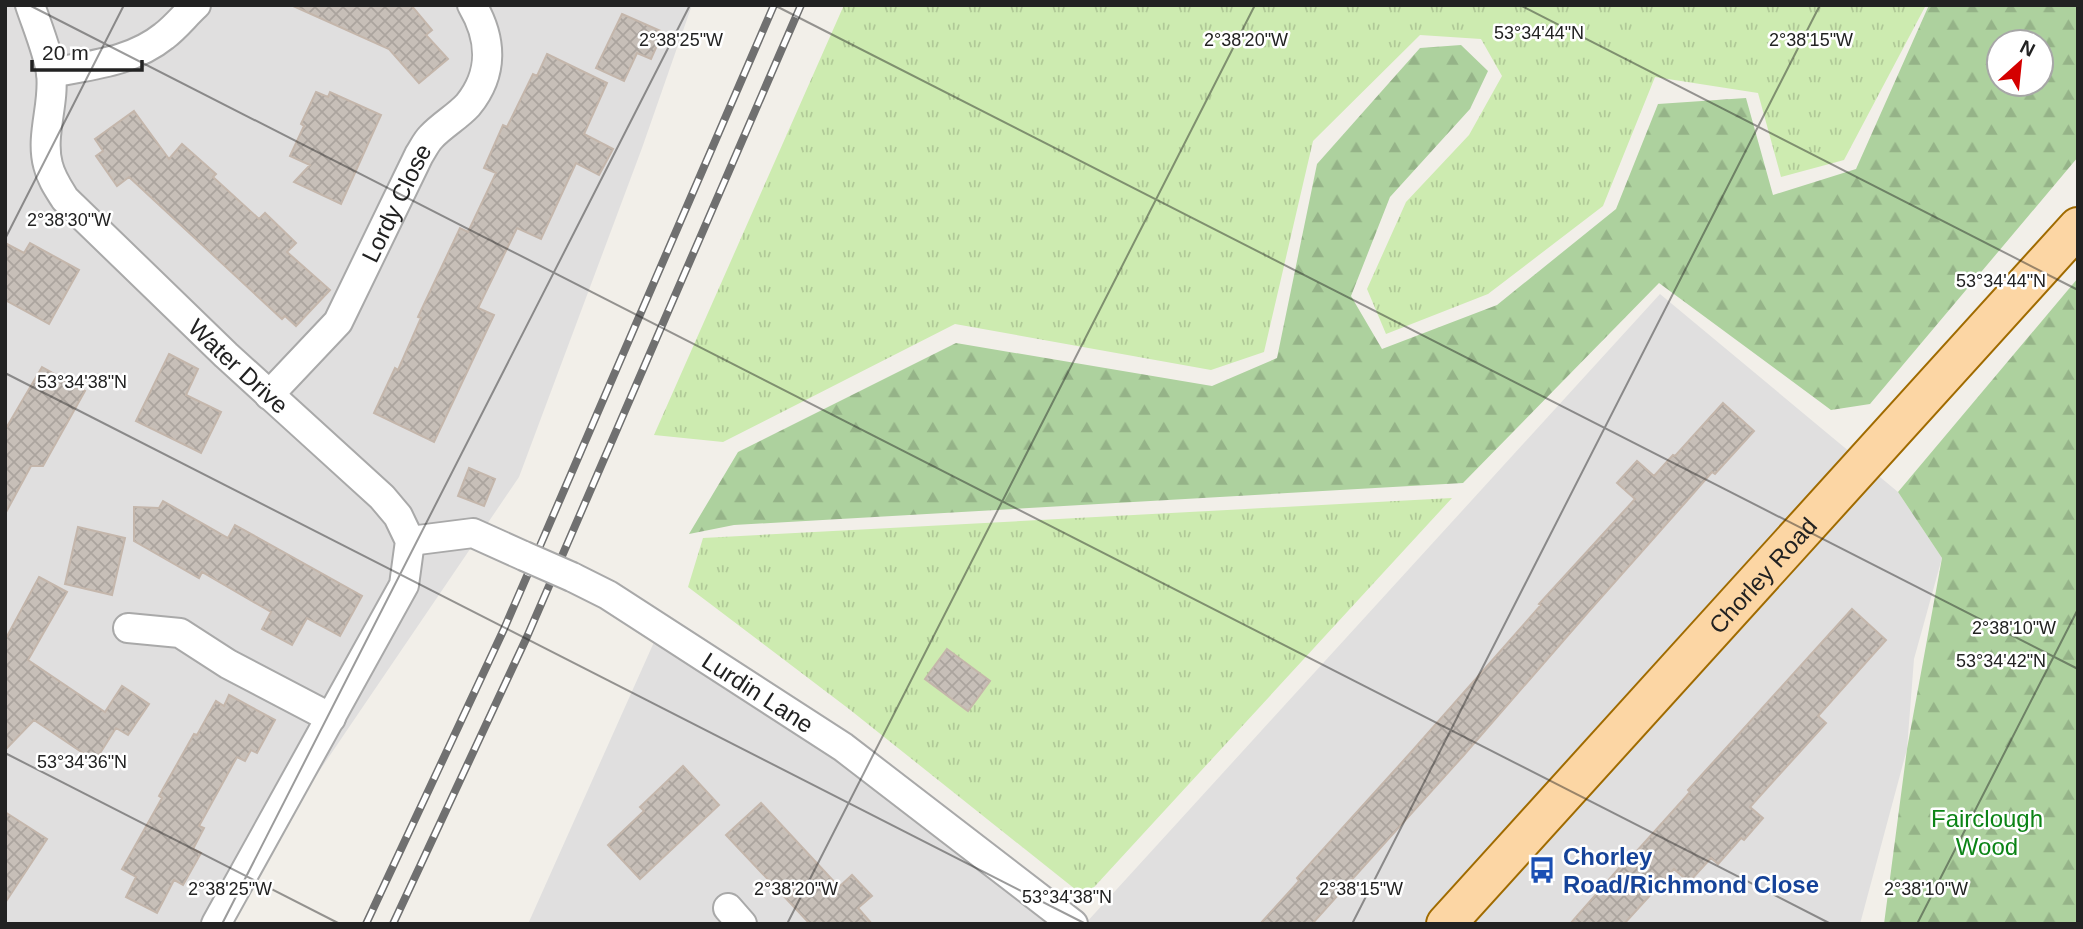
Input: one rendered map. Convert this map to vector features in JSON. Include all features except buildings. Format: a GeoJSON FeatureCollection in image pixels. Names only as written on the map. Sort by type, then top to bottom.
{"type":"FeatureCollection","features":[{"type":"Feature","properties":{"kind":"main road","name":"Chorley Road"},"geometry":{"type":"LineString","coordinates":[[1446,924],[2078,227]]}},
{"type":"Feature","properties":{"kind":"street","name":"Water Drive"},"geometry":{"type":"LineString","coordinates":[[30,5],[51,72],[51,107],[46,138],[47,164],[65,199],[270,395],[382,497],[398,516],[410,541]]}},
{"type":"Feature","properties":{"kind":"street"},"geometry":{"type":"LineString","coordinates":[[51,72],[113,61],[139,52],[164,36],[196,5]]}},
{"type":"Feature","properties":{"kind":"street","name":"Lordy Close"},"geometry":{"type":"LineString","coordinates":[[270,395],[338,321],[419,155],[432,136],[468,105],[480,86],[488,63],[488,41],[481,20],[472,5]]}},
{"type":"Feature","properties":{"kind":"street","name":"Lurdin Lane"},"geometry":{"type":"LineString","coordinates":[[410,541],[473,533],[608,595],[844,747],[1073,924]]}},
{"type":"Feature","properties":{"kind":"street"},"geometry":{"type":"LineString","coordinates":[[216,924],[404,585],[410,541]]}},
{"type":"Feature","properties":{"kind":"street"},"geometry":{"type":"LineString","coordinates":[[128,628],[180,633],[228,664],[331,718]]}},
{"type":"Feature","properties":{"kind":"shaded area"},"geometry":{"type":"Polygon","coordinates":[[[5,5],[692,5],[642,148],[519,477],[269,845],[225,924],[5,924],[5,5]]]}},
{"type":"Feature","properties":{"kind":"shaded area"},"geometry":{"type":"Polygon","coordinates":[[[1660,294],[1898,492],[1942,558],[1914,659],[1907,749],[1860,924],[1085,924],[1660,294]]]}},
{"type":"Feature","properties":{"kind":"shaded area"},"geometry":{"type":"Polygon","coordinates":[[[663,622],[1071,924],[528,924],[663,622]]]}},
{"type":"Feature","properties":{"kind":"green space"},"geometry":{"type":"Polygon","coordinates":[[[844,5],[1926,5],[1844,160],[1781,177],[1758,93],[1655,77],[1603,206],[1488,294],[1386,334],[1367,289],[1406,202],[1469,135],[1502,76],[1481,39],[1420,35],[1313,141],[1264,352],[1211,370],[955,324],[723,442],[654,435],[844,5]]]}},
{"type":"Feature","properties":{"kind":"green space"},"geometry":{"type":"Polygon","coordinates":[[[1929,5],[2078,5],[2078,157],[1870,404],[1831,410],[1659,283],[1463,483],[734,525],[689,534],[738,452],[956,343],[1212,386],[1277,358],[1317,164],[1420,48],[1461,45],[1488,71],[1470,109],[1390,197],[1351,296],[1382,349],[1497,305],[1616,209],[1658,104],[1746,98],[1773,195],[1856,169],[1929,5]]]}},
{"type":"Feature","properties":{"kind":"green space","name":"Fairclough Wood"},"geometry":{"type":"Polygon","coordinates":[[[2078,278],[2078,924],[1884,924],[1907,749],[1942,558],[1898,492],[2078,278]]]}},
{"type":"Feature","properties":{"kind":"green space"},"geometry":{"type":"Polygon","coordinates":[[[1452,498],[1085,897],[849,709],[688,587],[703,538],[1452,498]]]}},
{"type":"Feature","properties":{"kind":"railway"},"geometry":{"type":"LineString","coordinates":[[366,924],[504,629],[774,5]]}},
{"type":"Feature","properties":{"kind":"railway"},"geometry":{"type":"LineString","coordinates":[[393,924],[526,639],[801,5]]}},
{"type":"Feature","properties":{"kind":"place","name":"Chorley Road/Richmond Close"},"geometry":{"type":"Point","coordinates":[1542,870]}}]}
